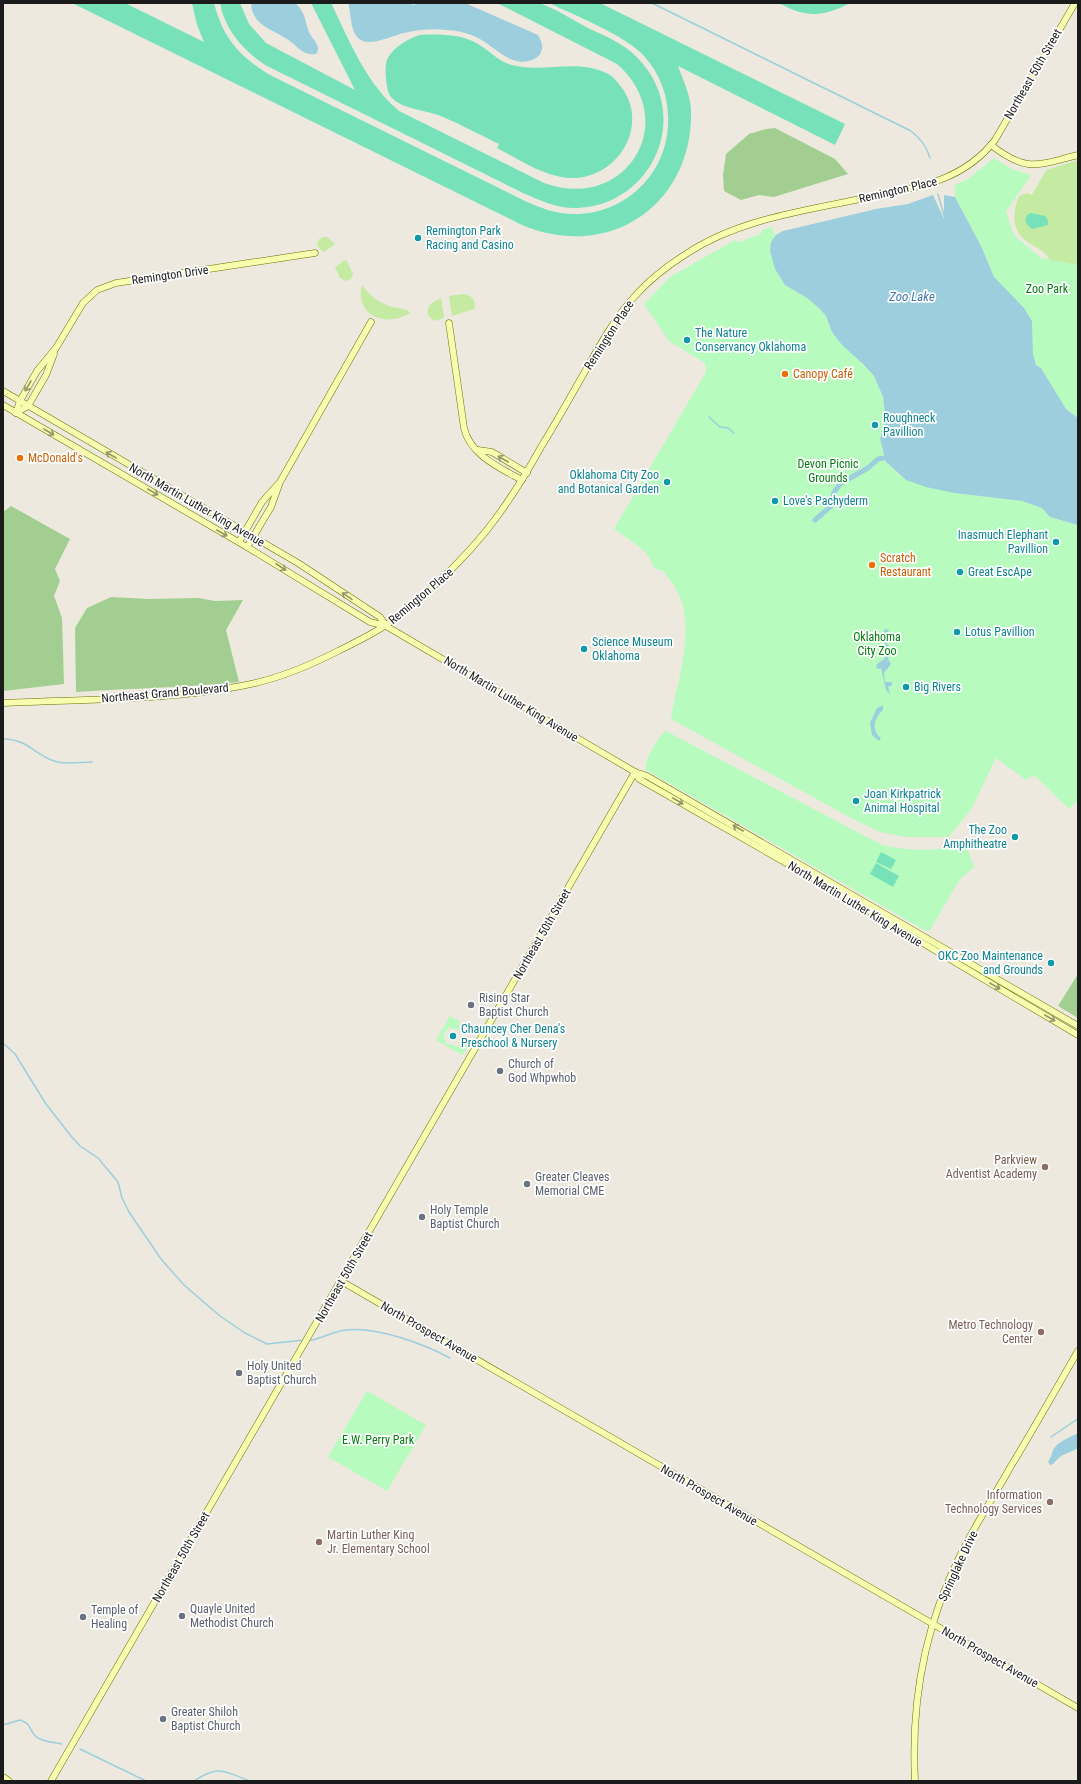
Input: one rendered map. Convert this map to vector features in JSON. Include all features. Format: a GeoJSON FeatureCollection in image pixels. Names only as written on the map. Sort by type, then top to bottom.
{"type":"FeatureCollection","features":[{"type":"Feature","properties":{"kind":"street","name":"Northeast 50th Street"},"geometry":{"type":"LineString","coordinates":[[991,145],[1075,3]]}},
{"type":"Feature","properties":{"kind":"street"},"geometry":{"type":"LineString","coordinates":[[991,145],[1011,160],[1024,164],[1036,165],[1078,155]]}},
{"type":"Feature","properties":{"kind":"street","name":"Remington Place"},"geometry":{"type":"LineString","coordinates":[[386,626],[441,580],[472,550],[497,519],[527,472],[615,321],[636,295],[674,262],[704,243],[748,225],[943,179],[974,163],[991,145]]}},
{"type":"Feature","properties":{"kind":"street","name":"Remington Drive"},"geometry":{"type":"LineString","coordinates":[[16,413],[20,401],[37,371],[56,348],[83,303],[93,293],[105,286],[116,283],[315,253]]}},
{"type":"Feature","properties":{"kind":"street"},"geometry":{"type":"LineString","coordinates":[[247,547],[271,507],[280,482],[371,322]]}},
{"type":"Feature","properties":{"kind":"street"},"geometry":{"type":"LineString","coordinates":[[449,324],[464,428],[468,439],[487,460],[522,480]]}},
{"type":"Feature","properties":{"kind":"street","name":"Remington Drive"},"geometry":{"type":"LineString","coordinates":[[16,413],[28,406],[46,375],[56,348]]}},
{"type":"Feature","properties":{"kind":"street","name":"North Martin Luther King Avenue"},"geometry":{"type":"LineString","coordinates":[[3,391],[307,569],[380,617],[386,626]]}},
{"type":"Feature","properties":{"kind":"street","name":"North Martin Luther King Avenue"},"geometry":{"type":"LineString","coordinates":[[3,405],[239,542],[370,622],[386,626],[635,772],[643,773],[1078,1026]]}},
{"type":"Feature","properties":{"kind":"street"},"geometry":{"type":"LineString","coordinates":[[478,450],[492,452],[527,472]]}},
{"type":"Feature","properties":{"kind":"street"},"geometry":{"type":"LineString","coordinates":[[239,542],[262,502],[280,482]]}},
{"type":"Feature","properties":{"kind":"street","name":"Northeast Grand Boulevard"},"geometry":{"type":"LineString","coordinates":[[3,703],[151,696],[205,692],[244,686],[296,670],[325,658],[386,626]]}},
{"type":"Feature","properties":{"kind":"street","name":"Northeast 50th Street"},"geometry":{"type":"LineString","coordinates":[[51,1781],[635,772]]}},
{"type":"Feature","properties":{"kind":"street","name":"North Martin Luther King Avenue"},"geometry":{"type":"LineString","coordinates":[[635,772],[639,779],[830,888],[1078,1035]]}},
{"type":"Feature","properties":{"kind":"street","name":"North Prospect Avenue"},"geometry":{"type":"LineString","coordinates":[[341,1281],[1078,1708]]}},
{"type":"Feature","properties":{"kind":"street","name":"Springlake Drive"},"geometry":{"type":"LineString","coordinates":[[915,1781],[915,1714],[919,1679],[932,1624],[950,1578],[964,1548],[1078,1351]]}},
{"type":"Feature","properties":{"kind":"green space"},"geometry":{"type":"Polygon","coordinates":[[[535,2],[545,5],[625,47],[643,64],[657,86],[663,110],[662,133],[656,156],[643,176],[626,192],[604,203],[571,208],[543,202],[265,65],[249,53],[236,38],[226,22],[220,3],[240,3],[249,24],[266,43],[355,90],[311,3],[331,3],[352,47],[368,75],[387,100],[399,111],[544,183],[573,189],[599,185],[620,174],[636,156],[644,135],[645,111],[636,87],[617,64],[497,3],[535,2]]]}},
{"type":"Feature","properties":{"kind":"green space"},"geometry":{"type":"Polygon","coordinates":[[[72,3],[125,3],[204,42],[197,25],[192,3],[214,3],[222,26],[234,45],[249,61],[270,75],[527,202],[556,212],[577,214],[597,211],[616,204],[633,194],[647,180],[658,163],[665,144],[668,114],[663,87],[650,63],[636,48],[613,33],[549,3],[600,3],[845,124],[835,145],[678,66],[686,87],[691,109],[688,143],[678,172],[662,197],[641,216],[615,230],[586,236],[555,235],[522,225],[72,3]]]}},
{"type":"Feature","properties":{"kind":"green space"},"geometry":{"type":"Polygon","coordinates":[[[779,3],[850,3],[832,11],[814,14],[797,11],[779,3]]]}},
{"type":"Feature","properties":{"kind":"green space"},"geometry":{"type":"Polygon","coordinates":[[[420,35],[457,36],[464,38],[478,44],[507,64],[535,68],[570,66],[582,67],[593,68],[607,73],[620,85],[630,102],[632,117],[631,132],[625,146],[616,158],[605,168],[591,175],[575,178],[565,177],[534,168],[497,148],[499,144],[450,120],[402,105],[389,94],[386,82],[386,64],[390,54],[394,50],[409,39],[420,35]]]}},
{"type":"Feature","properties":{"kind":"green space"},"geometry":{"type":"Polygon","coordinates":[[[775,128],[835,159],[848,174],[774,197],[759,195],[741,200],[724,191],[723,175],[726,154],[749,134],[775,128]]]}},
{"type":"Feature","properties":{"kind":"green space","name":"Zoo Park"},"geometry":{"type":"Polygon","coordinates":[[[994,158],[1012,169],[1031,175],[1006,212],[1014,235],[1041,258],[1078,265],[1078,418],[1061,402],[1044,373],[1036,365],[1033,354],[1032,321],[1024,308],[994,277],[982,248],[955,197],[955,185],[968,179],[994,158]]]}},
{"type":"Feature","properties":{"kind":"green space"},"geometry":{"type":"Polygon","coordinates":[[[1078,160],[1078,266],[1050,260],[1045,253],[1027,242],[1020,235],[1014,219],[1015,207],[1019,196],[1027,193],[1032,195],[1046,170],[1078,160]]]}},
{"type":"Feature","properties":{"kind":"green space"},"geometry":{"type":"Polygon","coordinates":[[[1031,213],[1045,216],[1048,220],[1048,225],[1032,229],[1025,221],[1026,216],[1031,213]]]}},
{"type":"Feature","properties":{"kind":"green space","name":"Oklahoma City Zoo"},"geometry":{"type":"Polygon","coordinates":[[[772,227],[773,232],[776,235],[771,242],[775,269],[785,285],[807,298],[819,308],[826,316],[832,332],[874,376],[883,397],[885,414],[884,426],[880,439],[886,462],[897,473],[906,480],[954,493],[1022,501],[1042,508],[1050,517],[1078,525],[1078,799],[1069,809],[1034,775],[1026,780],[996,758],[972,808],[949,837],[906,837],[880,832],[853,819],[671,719],[684,655],[685,623],[683,607],[675,587],[662,570],[656,569],[642,549],[614,529],[706,372],[705,363],[669,341],[644,304],[670,277],[735,240],[739,242],[761,234],[762,230],[772,227]]]}},
{"type":"Feature","properties":{"kind":"green space"},"geometry":{"type":"Polygon","coordinates":[[[323,237],[327,237],[335,244],[324,252],[317,245],[318,240],[323,237]]]}},
{"type":"Feature","properties":{"kind":"green space"},"geometry":{"type":"Polygon","coordinates":[[[345,260],[347,261],[353,274],[351,279],[346,281],[340,278],[335,267],[345,260]]]}},
{"type":"Feature","properties":{"kind":"green space"},"geometry":{"type":"Polygon","coordinates":[[[362,285],[377,300],[392,307],[401,308],[410,313],[392,319],[383,319],[374,316],[363,305],[361,296],[362,285]]]}},
{"type":"Feature","properties":{"kind":"green space"},"geometry":{"type":"Polygon","coordinates":[[[463,294],[473,299],[475,303],[474,309],[452,316],[449,296],[463,294]]]}},
{"type":"Feature","properties":{"kind":"green space"},"geometry":{"type":"Polygon","coordinates":[[[441,298],[444,318],[434,321],[428,315],[428,309],[432,302],[441,298]]]}},
{"type":"Feature","properties":{"kind":"green space"},"geometry":{"type":"Polygon","coordinates":[[[11,506],[70,539],[55,569],[60,581],[54,596],[62,618],[64,684],[3,691],[3,512],[11,506]]]}},
{"type":"Feature","properties":{"kind":"green space"},"geometry":{"type":"Polygon","coordinates":[[[111,597],[148,599],[199,598],[215,601],[243,600],[226,630],[239,682],[198,686],[76,692],[75,628],[87,608],[111,597]]]}},
{"type":"Feature","properties":{"kind":"green space"},"geometry":{"type":"Polygon","coordinates":[[[666,731],[882,845],[904,849],[924,850],[966,844],[974,867],[960,879],[930,930],[926,931],[646,770],[647,761],[652,749],[666,731]]]}},
{"type":"Feature","properties":{"kind":"green space"},"geometry":{"type":"Polygon","coordinates":[[[881,852],[896,860],[891,869],[876,862],[881,852]]]}},
{"type":"Feature","properties":{"kind":"green space"},"geometry":{"type":"Polygon","coordinates":[[[876,863],[899,876],[893,887],[870,874],[876,863]]]}},
{"type":"Feature","properties":{"kind":"green space"},"geometry":{"type":"Polygon","coordinates":[[[1078,974],[1078,1018],[1058,1006],[1078,974]]]}},
{"type":"Feature","properties":{"kind":"green space"},"geometry":{"type":"Polygon","coordinates":[[[450,1016],[460,1022],[459,1030],[448,1027],[447,1031],[445,1031],[443,1039],[446,1039],[445,1043],[459,1047],[461,1042],[468,1045],[462,1055],[436,1040],[450,1016]]]}},
{"type":"Feature","properties":{"kind":"green space","name":"E.W. Perry Park"},"geometry":{"type":"Polygon","coordinates":[[[367,1391],[426,1425],[387,1491],[328,1457],[367,1391]]]}},
{"type":"Feature","properties":{"kind":"water"},"geometry":{"type":"Polygon","coordinates":[[[251,3],[295,3],[302,11],[310,34],[318,46],[316,54],[307,53],[300,50],[287,39],[263,26],[255,16],[251,3]]]}},
{"type":"Feature","properties":{"kind":"water"},"geometry":{"type":"Polygon","coordinates":[[[348,3],[407,3],[414,5],[418,3],[465,3],[538,35],[542,43],[542,50],[539,56],[532,60],[524,62],[516,61],[473,36],[458,31],[441,29],[419,30],[377,41],[367,42],[358,38],[353,30],[348,3]]]}},
{"type":"Feature","properties":{"kind":"water","name":"Zoo Lake"},"geometry":{"type":"Polygon","coordinates":[[[933,195],[944,219],[944,195],[955,197],[982,248],[994,277],[1024,308],[1032,321],[1033,354],[1036,365],[1041,368],[1066,409],[1078,418],[1078,525],[1050,517],[1042,508],[1022,501],[954,493],[926,487],[906,480],[886,462],[880,439],[884,426],[885,414],[883,397],[874,376],[842,345],[832,332],[826,316],[819,308],[807,298],[785,285],[775,269],[770,251],[771,242],[776,235],[783,231],[876,209],[908,204],[933,195]]]}},
{"type":"Feature","properties":{"kind":"water"},"geometry":{"type":"Polygon","coordinates":[[[885,629],[889,630],[885,639],[891,652],[888,659],[891,664],[884,673],[885,682],[892,682],[892,685],[888,687],[890,694],[886,690],[881,668],[876,668],[877,664],[884,659],[888,650],[882,637],[885,629]]]}},
{"type":"Feature","properties":{"kind":"water"},"geometry":{"type":"Polygon","coordinates":[[[883,705],[883,710],[877,717],[875,724],[876,731],[881,738],[879,741],[872,735],[870,723],[877,708],[883,705]]]}},
{"type":"Feature","properties":{"kind":"water"},"geometry":{"type":"Polygon","coordinates":[[[1078,1433],[1078,1448],[1062,1456],[1050,1465],[1048,1462],[1055,1447],[1078,1433]]]}},
{"type":"Feature","properties":{"kind":"waterway"},"geometry":{"type":"LineString","coordinates":[[652,3],[911,131],[923,143],[930,158]]}},
{"type":"Feature","properties":{"kind":"waterway"},"geometry":{"type":"LineString","coordinates":[[938,194],[945,219]]}},
{"type":"Feature","properties":{"kind":"waterway"},"geometry":{"type":"LineString","coordinates":[[709,417],[720,427],[728,428],[734,433]]}},
{"type":"Feature","properties":{"kind":"waterway"},"geometry":{"type":"LineString","coordinates":[[815,520],[831,506],[834,492],[841,483],[868,468],[878,459],[884,458]]}},
{"type":"Feature","properties":{"kind":"waterway"},"geometry":{"type":"LineString","coordinates":[[3,739],[18,741],[54,761],[68,763],[92,762]]}},
{"type":"Feature","properties":{"kind":"waterway"},"geometry":{"type":"LineString","coordinates":[[3,1043],[15,1054],[46,1104],[71,1136],[80,1146],[98,1158],[118,1182],[122,1198],[129,1212],[161,1259],[184,1285],[220,1316],[245,1333],[267,1344],[304,1340]]}},
{"type":"Feature","properties":{"kind":"waterway"},"geometry":{"type":"LineString","coordinates":[[308,1340],[313,1340],[346,1330],[358,1329],[400,1337],[427,1347],[450,1358]]}},
{"type":"Feature","properties":{"kind":"waterway"},"geometry":{"type":"LineString","coordinates":[[1051,1437],[1078,1420]]}},
{"type":"Feature","properties":{"kind":"waterway"},"geometry":{"type":"LineString","coordinates":[[3,1725],[20,1720],[29,1726],[35,1736],[46,1741],[62,1744]]}},
{"type":"Feature","properties":{"kind":"waterway"},"geometry":{"type":"LineString","coordinates":[[80,1749],[146,1781]]}},
{"type":"Feature","properties":{"kind":"waterway"},"geometry":{"type":"LineString","coordinates":[[194,1781],[216,1771],[222,1771],[250,1781]]}},
{"type":"Feature","properties":{"kind":"place","name":"Remington Park Racing and Casino"},"geometry":{"type":"Point","coordinates":[418,238]}},
{"type":"Feature","properties":{"kind":"place","name":"The Nature Conservancy Oklahoma"},"geometry":{"type":"Point","coordinates":[687,340]}},
{"type":"Feature","properties":{"kind":"place","name":"Canopy Café"},"geometry":{"type":"Point","coordinates":[785,374]}},
{"type":"Feature","properties":{"kind":"place","name":"Roughneck Pavillion"},"geometry":{"type":"Point","coordinates":[875,425]}},
{"type":"Feature","properties":{"kind":"place","name":"McDonald's"},"geometry":{"type":"Point","coordinates":[20,458]}},
{"type":"Feature","properties":{"kind":"place","name":"Oklahoma City Zoo and Botanical Garden"},"geometry":{"type":"Point","coordinates":[667,482]}},
{"type":"Feature","properties":{"kind":"place","name":"Love's Pachyderm"},"geometry":{"type":"Point","coordinates":[775,501]}},
{"type":"Feature","properties":{"kind":"place","name":"Inasmuch Elephant Pavillion"},"geometry":{"type":"Point","coordinates":[1056,542]}},
{"type":"Feature","properties":{"kind":"place","name":"Scratch Restaurant"},"geometry":{"type":"Point","coordinates":[872,565]}},
{"type":"Feature","properties":{"kind":"place","name":"Great EscApe"},"geometry":{"type":"Point","coordinates":[960,572]}},
{"type":"Feature","properties":{"kind":"place","name":"Lotus Pavillion"},"geometry":{"type":"Point","coordinates":[957,632]}},
{"type":"Feature","properties":{"kind":"place","name":"Science Museum Oklahoma"},"geometry":{"type":"Point","coordinates":[584,649]}},
{"type":"Feature","properties":{"kind":"place","name":"Big Rivers"},"geometry":{"type":"Point","coordinates":[906,687]}},
{"type":"Feature","properties":{"kind":"place","name":"Joan Kirkpatrick Animal Hospital"},"geometry":{"type":"Point","coordinates":[856,801]}},
{"type":"Feature","properties":{"kind":"place","name":"The Zoo Amphitheatre"},"geometry":{"type":"Point","coordinates":[1015,837]}},
{"type":"Feature","properties":{"kind":"place","name":"OKC Zoo Maintenance and Grounds"},"geometry":{"type":"Point","coordinates":[1051,963]}},
{"type":"Feature","properties":{"kind":"place","name":"Rising Star Baptist Church"},"geometry":{"type":"Point","coordinates":[471,1005]}},
{"type":"Feature","properties":{"kind":"place","name":"Chauncey Cher Dena's Preschool & Nursery"},"geometry":{"type":"Point","coordinates":[453,1036]}},
{"type":"Feature","properties":{"kind":"place","name":"Church of God Whpwhob"},"geometry":{"type":"Point","coordinates":[500,1071]}},
{"type":"Feature","properties":{"kind":"place","name":"Parkview Adventist Academy"},"geometry":{"type":"Point","coordinates":[1045,1167]}},
{"type":"Feature","properties":{"kind":"place","name":"Greater Cleaves Memorial CME"},"geometry":{"type":"Point","coordinates":[527,1184]}},
{"type":"Feature","properties":{"kind":"place","name":"Holy Temple Baptist Church"},"geometry":{"type":"Point","coordinates":[422,1217]}},
{"type":"Feature","properties":{"kind":"place","name":"Metro Technology Center"},"geometry":{"type":"Point","coordinates":[1041,1332]}},
{"type":"Feature","properties":{"kind":"place","name":"Holy United Baptist Church"},"geometry":{"type":"Point","coordinates":[239,1373]}},
{"type":"Feature","properties":{"kind":"place","name":"Information Technology Services"},"geometry":{"type":"Point","coordinates":[1050,1502]}},
{"type":"Feature","properties":{"kind":"place","name":"Martin Luther King Jr. Elementary School"},"geometry":{"type":"Point","coordinates":[319,1542]}},
{"type":"Feature","properties":{"kind":"place","name":"Quayle United Methodist Church"},"geometry":{"type":"Point","coordinates":[182,1616]}},
{"type":"Feature","properties":{"kind":"place","name":"Temple of Healing"},"geometry":{"type":"Point","coordinates":[83,1617]}},
{"type":"Feature","properties":{"kind":"place","name":"Greater Shiloh Baptist Church"},"geometry":{"type":"Point","coordinates":[163,1719]}},
{"type":"Feature","properties":{"kind":"park label","name":"Devon Picnic Grounds"},"geometry":{"type":"Point","coordinates":[828,471]}}]}
